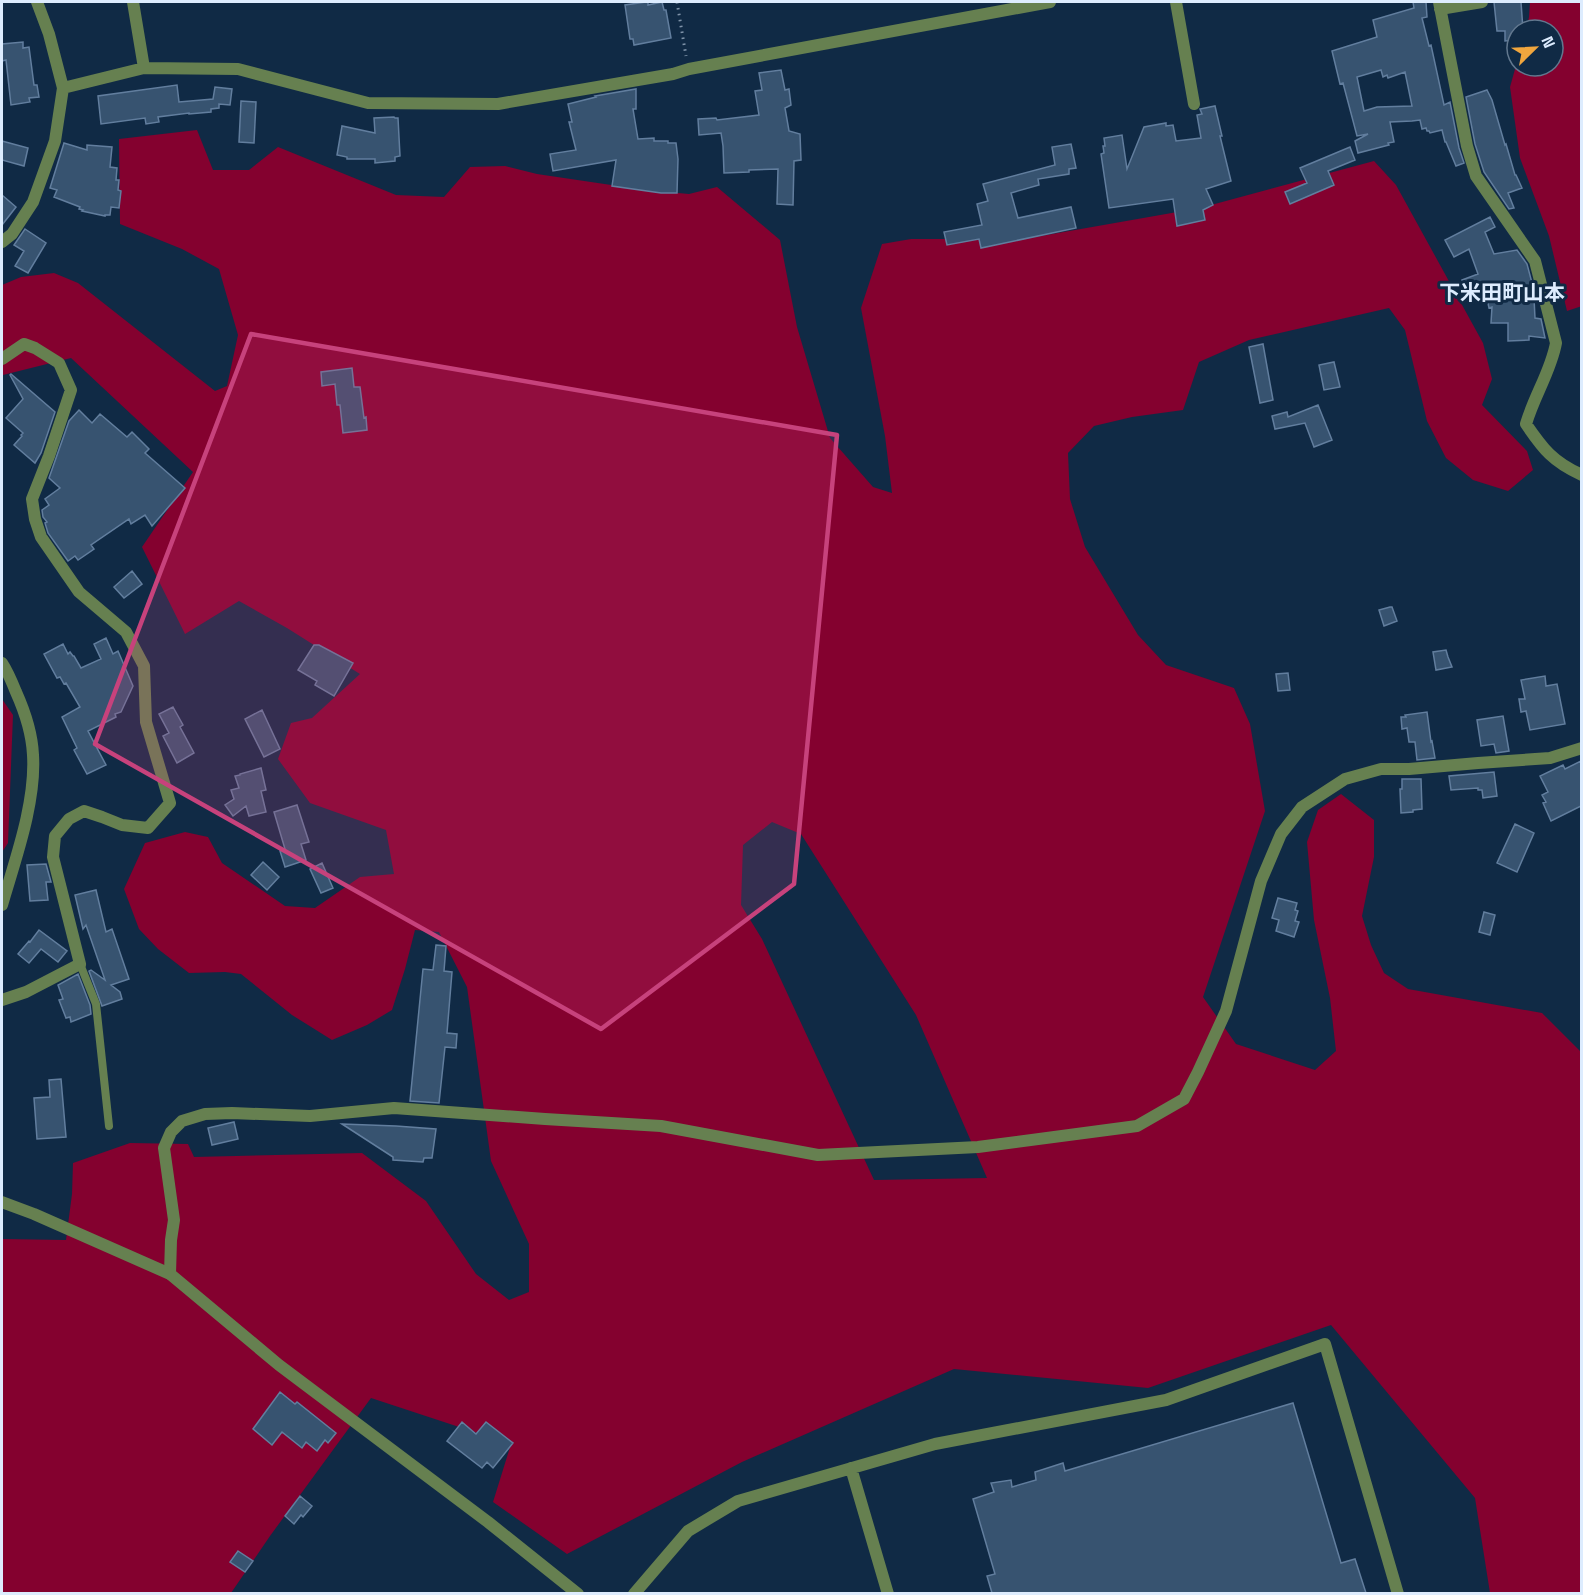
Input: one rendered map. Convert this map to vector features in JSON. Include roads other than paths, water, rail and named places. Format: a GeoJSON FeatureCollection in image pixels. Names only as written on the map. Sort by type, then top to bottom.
{"type":"FeatureCollection","features":[{"type":"Feature","properties":{"kind":"street"},"geometry":{"type":"LineString","coordinates":[[2,242],[12,234],[33,202],[55,141],[63,88],[49,34],[37,2]]}},
{"type":"Feature","properties":{"kind":"street"},"geometry":{"type":"LineString","coordinates":[[133,2],[144,68]]}},
{"type":"Feature","properties":{"kind":"street"},"geometry":{"type":"LineString","coordinates":[[63,88],[144,68],[238,69],[368,103],[498,104],[673,74],[689,69],[1050,2]]}},
{"type":"Feature","properties":{"kind":"street"},"geometry":{"type":"LineString","coordinates":[[1176,2],[1194,104]]}},
{"type":"Feature","properties":{"kind":"street"},"geometry":{"type":"LineString","coordinates":[[1482,2],[1440,5],[1467,146],[1476,176],[1535,261],[1556,343],[1554,356],[1531,406],[1526,424],[1551,457],[1581,475]]}},
{"type":"Feature","properties":{"kind":"street"},"geometry":{"type":"LineString","coordinates":[[2,359],[24,344],[35,348],[58,363],[71,390],[32,499],[35,519],[41,537],[79,592],[126,632],[144,666],[146,722],[170,803],[148,828],[122,825],[84,811],[69,819],[55,836],[53,857],[80,964],[26,992],[2,1000]]}},
{"type":"Feature","properties":{"kind":"street"},"geometry":{"type":"LineString","coordinates":[[2,663],[25,711],[33,754],[32,783],[23,834],[2,905]]}},
{"type":"Feature","properties":{"kind":"street"},"geometry":{"type":"LineString","coordinates":[[170,1274],[174,1220],[164,1148],[171,1132],[182,1121],[205,1114],[310,1116],[394,1108],[661,1126],[818,1155],[978,1147],[1137,1126],[1184,1099],[1198,1072],[1226,1011],[1261,881],[1281,834],[1302,807],[1345,779],[1381,769],[1409,769],[1550,758],[1581,748]]}},
{"type":"Feature","properties":{"kind":"street"},"geometry":{"type":"LineString","coordinates":[[2,1202],[170,1274],[279,1365],[488,1522],[578,1593]]}},
{"type":"Feature","properties":{"kind":"street"},"geometry":{"type":"LineString","coordinates":[[634,1593],[688,1531],[738,1501],[935,1444],[1166,1400],[1325,1344],[1398,1593]]}},
{"type":"Feature","properties":{"kind":"street"},"geometry":{"type":"LineString","coordinates":[[851,1468],[888,1593]]}},
{"type":"Feature","properties":{"kind":"lane"},"geometry":{"type":"LineString","coordinates":[[80,964],[96,1004],[110,1126]]}},
{"type":"Feature","properties":{"kind":"district","name":"下米田町山本"},"geometry":{"type":"Point","coordinates":[1502,292]}}]}
